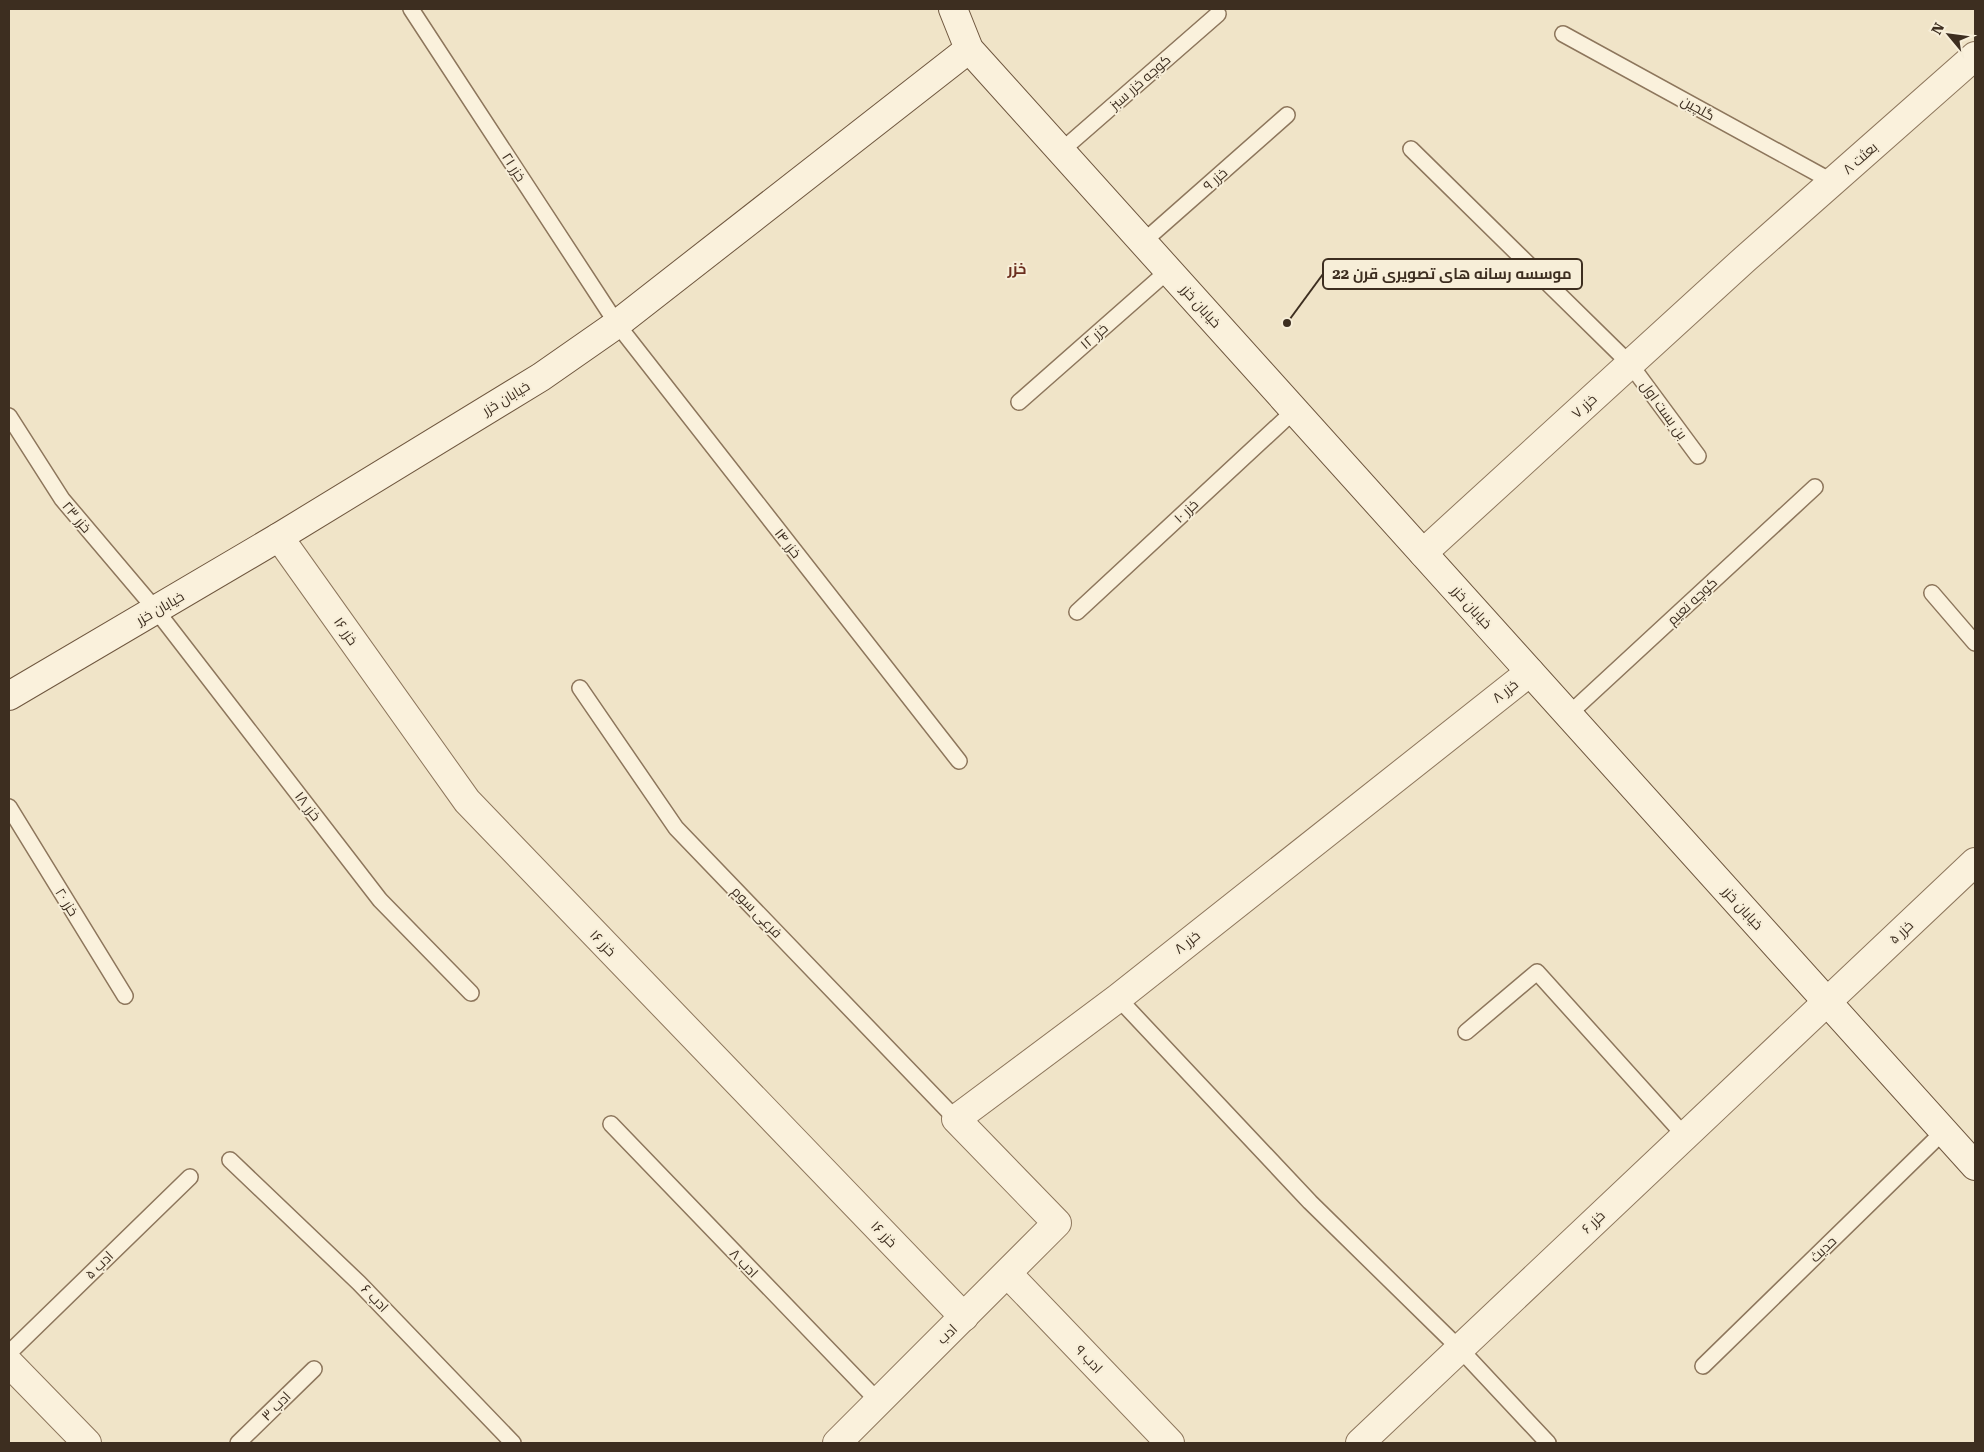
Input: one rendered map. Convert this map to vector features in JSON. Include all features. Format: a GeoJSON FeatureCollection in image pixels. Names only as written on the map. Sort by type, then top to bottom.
{"type":"FeatureCollection","features":[{"type":"Feature","properties":{"kind":"street","name":"خیابان خزر"},"geometry":{"type":"LineString","coordinates":[[953,9],[969,49],[1975,1166]]}},
{"type":"Feature","properties":{"kind":"street","name":"خیابان خزر"},"geometry":{"type":"LineString","coordinates":[[9,696],[279,537],[541,377],[617,324],[969,49]]}},
{"type":"Feature","properties":{"kind":"street","name":"بعثت ۸"},"geometry":{"type":"LineString","coordinates":[[1745,259],[1975,56]]}},
{"type":"Feature","properties":{"kind":"street","name":"خزر ۷"},"geometry":{"type":"LineString","coordinates":[[1423,553],[1745,259]]}},
{"type":"Feature","properties":{"kind":"street","name":"خزر ۱۶"},"geometry":{"type":"LineString","coordinates":[[279,537],[467,800],[964,1317]]}},
{"type":"Feature","properties":{"kind":"street","name":"خزر ۸"},"geometry":{"type":"LineString","coordinates":[[956,1119],[1118,998],[1530,672]]}},
{"type":"Feature","properties":{"kind":"street","name":"خزر ۵"},"geometry":{"type":"LineString","coordinates":[[1827,1001],[1975,862]]}},
{"type":"Feature","properties":{"kind":"street","name":"خزر ۶"},"geometry":{"type":"LineString","coordinates":[[1360,1443],[1827,1001]]}},
{"type":"Feature","properties":{"kind":"street","name":"ادب"},"geometry":{"type":"LineString","coordinates":[[836,1443],[1008,1274],[1057,1223],[956,1119]]}},
{"type":"Feature","properties":{"kind":"street","name":"ادب ۹"},"geometry":{"type":"LineString","coordinates":[[1008,1274],[1170,1443]]}},
{"type":"Feature","properties":{"kind":"street"},"geometry":{"type":"LineString","coordinates":[[9,1363],[87,1443]]}},
{"type":"Feature","properties":{"kind":"lane","name":"خزر ۲۱"},"geometry":{"type":"LineString","coordinates":[[411,9],[617,324]]}},
{"type":"Feature","properties":{"kind":"lane","name":"کوچه خزر سبز"},"geometry":{"type":"LineString","coordinates":[[1061,151],[1218,14]]}},
{"type":"Feature","properties":{"kind":"lane","name":"گلچین"},"geometry":{"type":"LineString","coordinates":[[1563,34],[1832,182]]}},
{"type":"Feature","properties":{"kind":"lane","name":"خزر ۹"},"geometry":{"type":"LineString","coordinates":[[1143,242],[1287,116]]}},
{"type":"Feature","properties":{"kind":"lane","name":"بن بست اول"},"geometry":{"type":"LineString","coordinates":[[1411,149],[1630,364],[1698,456]]}},
{"type":"Feature","properties":{"kind":"lane","name":"خزر ۱۲"},"geometry":{"type":"LineString","coordinates":[[1018,402],[1169,270]]}},
{"type":"Feature","properties":{"kind":"lane","name":"خزر ۱۴"},"geometry":{"type":"LineString","coordinates":[[617,324],[959,761]]}},
{"type":"Feature","properties":{"kind":"lane","name":"خزر ۱۰"},"geometry":{"type":"LineString","coordinates":[[1077,612],[1295,410]]}},
{"type":"Feature","properties":{"kind":"lane","name":"خزر ۲۳"},"geometry":{"type":"LineString","coordinates":[[9,416],[62,499],[156,610]]}},
{"type":"Feature","properties":{"kind":"lane","name":"کوچه نعیم"},"geometry":{"type":"LineString","coordinates":[[1569,714],[1815,487]]}},
{"type":"Feature","properties":{"kind":"lane"},"geometry":{"type":"LineString","coordinates":[[1932,593],[1975,643]]}},
{"type":"Feature","properties":{"kind":"lane","name":"خزر ۱۸"},"geometry":{"type":"LineString","coordinates":[[156,610],[380,900],[471,993]]}},
{"type":"Feature","properties":{"kind":"lane","name":"فرعی سوم"},"geometry":{"type":"LineString","coordinates":[[580,688],[676,828],[956,1119]]}},
{"type":"Feature","properties":{"kind":"lane","name":"خزر ۲۰"},"geometry":{"type":"LineString","coordinates":[[9,807],[125,996]]}},
{"type":"Feature","properties":{"kind":"lane"},"geometry":{"type":"LineString","coordinates":[[1466,1032],[1537,972],[1684,1136]]}},
{"type":"Feature","properties":{"kind":"lane"},"geometry":{"type":"LineString","coordinates":[[1118,998],[1310,1202],[1460,1348],[1548,1443]]}},
{"type":"Feature","properties":{"kind":"lane","name":"ادب ۸"},"geometry":{"type":"LineString","coordinates":[[611,1124],[878,1401]]}},
{"type":"Feature","properties":{"kind":"lane","name":"حدیث"},"geometry":{"type":"LineString","coordinates":[[1703,1366],[1944,1132]]}},
{"type":"Feature","properties":{"kind":"lane","name":"ادب ۶"},"geometry":{"type":"LineString","coordinates":[[230,1160],[359,1282],[513,1443]]}},
{"type":"Feature","properties":{"kind":"lane","name":"ادب ۵"},"geometry":{"type":"LineString","coordinates":[[9,1353],[190,1177]]}},
{"type":"Feature","properties":{"kind":"lane","name":"ادب ۳"},"geometry":{"type":"LineString","coordinates":[[238,1443],[314,1369]]}},
{"type":"Feature","properties":{"kind":"place","name":"موسسه رسانه های تصویری قرن 22"},"geometry":{"type":"Point","coordinates":[1287,323]}},
{"type":"Feature","properties":{"kind":"district","name":"خزر"},"geometry":{"type":"Point","coordinates":[1017,269]}}]}
